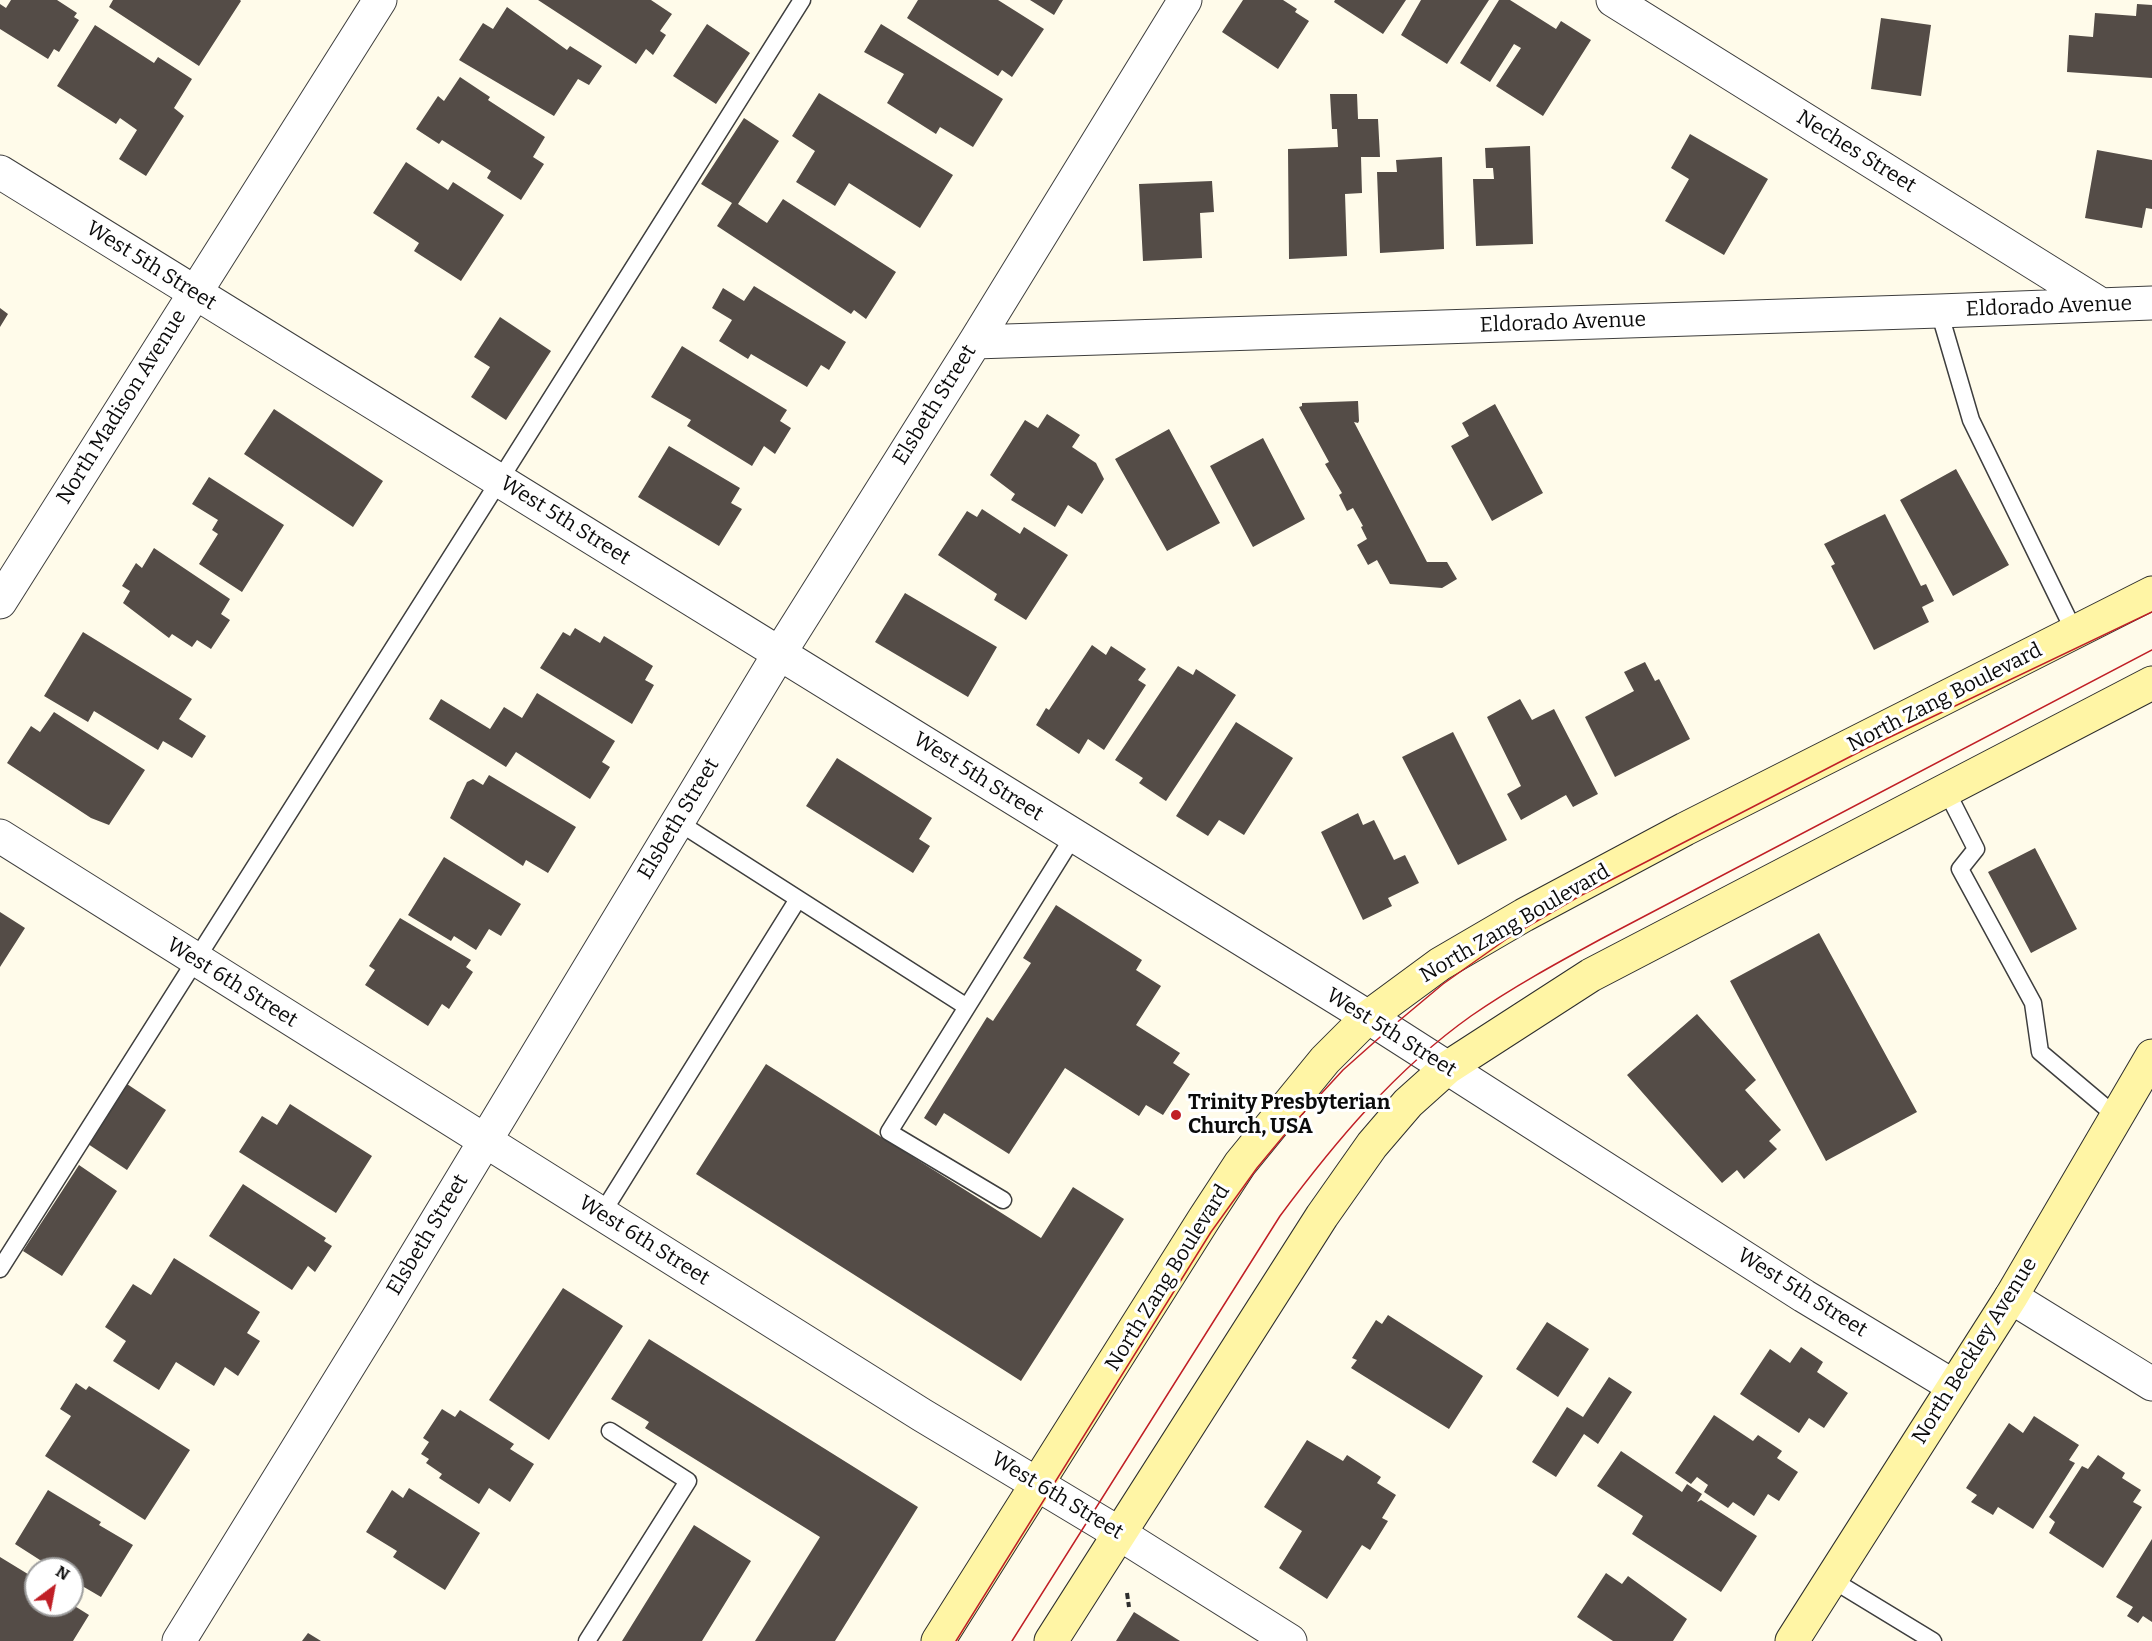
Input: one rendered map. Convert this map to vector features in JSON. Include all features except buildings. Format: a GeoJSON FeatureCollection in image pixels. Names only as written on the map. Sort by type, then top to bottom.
{"type":"FeatureCollection","features":[{"type":"Feature","properties":{"kind":"main road","name":"North Zang Boulevard"},"geometry":{"type":"LineString","coordinates":[[938,1641],[1240,1164],[1325,1060],[1368,1017],[1440,964],[1524,915],[1685,829],[2152,594]]}},
{"type":"Feature","properties":{"kind":"main road"},"geometry":{"type":"LineString","coordinates":[[1051,1641],[1329,1207],[1386,1128],[1447,1068],[1591,975],[2152,683]]}},
{"type":"Feature","properties":{"kind":"main road","name":"North Beckley Avenue"},"geometry":{"type":"LineString","coordinates":[[1792,1641],[2011,1297],[2152,1056]]}},
{"type":"Feature","properties":{"kind":"street","name":"North Madison Avenue"},"geometry":{"type":"LineString","coordinates":[[0,602],[381,0]]}},
{"type":"Feature","properties":{"kind":"street","name":"Elsbeth Street"},"geometry":{"type":"LineString","coordinates":[[179,1641],[374,1325],[779,654],[975,342],[1185,0]]}},
{"type":"Feature","properties":{"kind":"street","name":"Neches Street"},"geometry":{"type":"LineString","coordinates":[[1613,0],[2100,304]]}},
{"type":"Feature","properties":{"kind":"street","name":"West 5th Street"},"geometry":{"type":"LineString","coordinates":[[0,172],[1073,837],[1368,1017],[1804,1296],[1953,1386]]}},
{"type":"Feature","properties":{"kind":"street","name":"Eldorado Avenue"},"geometry":{"type":"LineString","coordinates":[[975,342],[2152,303]]}},
{"type":"Feature","properties":{"kind":"street","name":"West 6th Street"},"geometry":{"type":"LineString","coordinates":[[0,836],[601,1215],[1290,1641]]}},
{"type":"Feature","properties":{"kind":"street"},"geometry":{"type":"LineString","coordinates":[[2011,1297],[2152,1384]]}},
{"type":"Feature","properties":{"kind":"lane"},"geometry":{"type":"LineString","coordinates":[[0,1269],[802,0]]}},
{"type":"Feature","properties":{"kind":"lane"},"geometry":{"type":"LineString","coordinates":[[1939,311],[1971,420],[2074,633]]}},
{"type":"Feature","properties":{"kind":"lane"},"geometry":{"type":"LineString","coordinates":[[1946,790],[1976,849],[1960,869],[2033,1003],[2040,1052],[2117,1117]]}},
{"type":"Feature","properties":{"kind":"lane"},"geometry":{"type":"LineString","coordinates":[[678,822],[967,1007]]}},
{"type":"Feature","properties":{"kind":"lane"},"geometry":{"type":"LineString","coordinates":[[1003,1200],[889,1132],[1073,837]]}},
{"type":"Feature","properties":{"kind":"lane"},"geometry":{"type":"LineString","coordinates":[[601,1215],[798,899]]}},
{"type":"Feature","properties":{"kind":"lane"},"geometry":{"type":"LineString","coordinates":[[587,1641],[688,1481],[610,1431]]}},
{"type":"Feature","properties":{"kind":"lane"},"geometry":{"type":"LineString","coordinates":[[1831,1579],[1933,1641]]}},
{"type":"Feature","properties":{"kind":"path"},"geometry":{"type":"LineString","coordinates":[[1127,1593],[1129,1607]]}},
{"type":"Feature","properties":{"kind":"tram line"},"geometry":{"type":"LineString","coordinates":[[956,1641],[1211,1232],[1257,1168],[1296,1121],[1343,1070],[1388,1030],[1443,984],[1508,938],[1578,897],[1865,749],[2152,612]]}},
{"type":"Feature","properties":{"kind":"tram line"},"geometry":{"type":"LineString","coordinates":[[1012,1641],[1280,1216],[1322,1161],[1368,1108],[1443,1037],[1519,985],[1568,957],[2152,650]]}},
{"type":"Feature","properties":{"kind":"place","name":"Trinity Presbyterian Church, USA"},"geometry":{"type":"Point","coordinates":[1176,1115]}}]}
